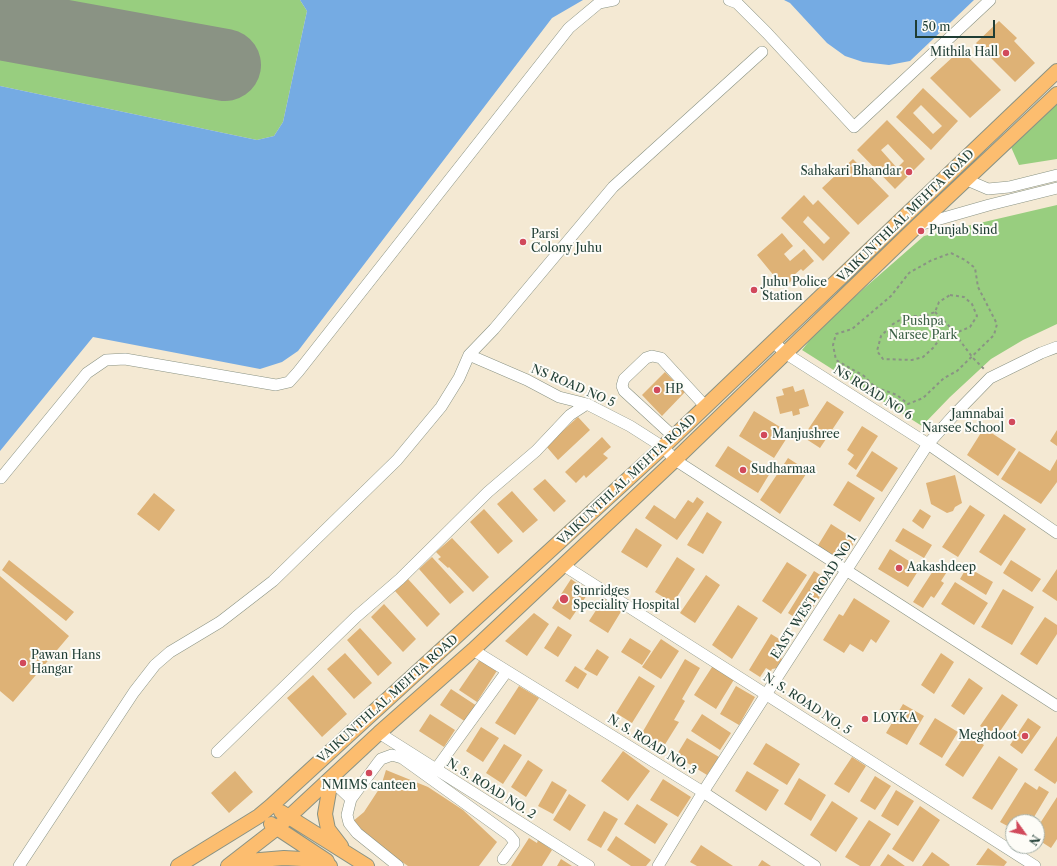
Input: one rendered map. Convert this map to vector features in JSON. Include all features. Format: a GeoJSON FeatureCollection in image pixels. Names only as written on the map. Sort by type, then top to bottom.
{"type":"FeatureCollection","features":[{"type":"Feature","properties":{"kind":"main road","name":"VAIKUNTHLAL MEHTA ROAD"},"geometry":{"type":"LineString","coordinates":[[178,866],[259,816],[271,806],[674,437],[1057,71]]}},
{"type":"Feature","properties":{"kind":"main road","name":"VAIKUNTHLAL MEHTA ROAD"},"geometry":{"type":"LineString","coordinates":[[230,866],[277,828],[331,780],[380,733],[473,650],[675,460],[917,226],[1057,94]]}},
{"type":"Feature","properties":{"kind":"main road"},"geometry":{"type":"LineString","coordinates":[[331,780],[325,814],[328,829],[348,854]]}},
{"type":"Feature","properties":{"kind":"main road"},"geometry":{"type":"LineString","coordinates":[[271,806],[366,866]]}},
{"type":"Feature","properties":{"kind":"main road"},"geometry":{"type":"LineString","coordinates":[[259,816],[334,866]]}},
{"type":"Feature","properties":{"kind":"main road"},"geometry":{"type":"LineString","coordinates":[[230,866],[248,861],[284,858],[310,860],[330,866]]}},
{"type":"Feature","properties":{"kind":"street"},"geometry":{"type":"LineString","coordinates":[[1,478],[87,373],[106,360],[125,359],[276,385],[289,382],[569,28],[599,3],[614,0]]}},
{"type":"Feature","properties":{"kind":"street"},"geometry":{"type":"LineString","coordinates":[[730,0],[737,4],[767,33],[854,127],[990,0]]}},
{"type":"Feature","properties":{"kind":"street"},"geometry":{"type":"LineString","coordinates":[[19,866],[130,698],[155,665],[170,652],[220,622],[273,581],[374,483],[417,437],[441,407],[459,378],[469,355],[482,343],[613,187],[762,52]]}},
{"type":"Feature","properties":{"kind":"street"},"geometry":{"type":"LineString","coordinates":[[967,180],[988,189],[1009,187],[1057,175]]}},
{"type":"Feature","properties":{"kind":"street"},"geometry":{"type":"LineString","coordinates":[[917,226],[989,205],[1057,188]]}},
{"type":"Feature","properties":{"kind":"street"},"geometry":{"type":"LineString","coordinates":[[988,189],[989,205]]}},
{"type":"Feature","properties":{"kind":"street","name":"NS ROAD NO 6"},"geometry":{"type":"LineString","coordinates":[[774,342],[785,353],[928,444],[1055,528]]}},
{"type":"Feature","properties":{"kind":"street","name":"EAST WEST ROAD NO 1"},"geometry":{"type":"LineString","coordinates":[[658,866],[703,792],[928,444],[990,378],[1041,353],[1057,348]]}},
{"type":"Feature","properties":{"kind":"street","name":"NS ROAD NO 5"},"geometry":{"type":"LineString","coordinates":[[469,355],[527,380],[559,397],[586,404],[630,426],[663,447]]}},
{"type":"Feature","properties":{"kind":"street"},"geometry":{"type":"LineString","coordinates":[[674,437],[624,391],[622,386],[624,380],[646,358],[652,356],[661,358],[706,407]]}},
{"type":"Feature","properties":{"kind":"street"},"geometry":{"type":"LineString","coordinates":[[217,752],[356,617],[400,579],[488,492],[536,451],[570,415],[586,404]]}},
{"type":"Feature","properties":{"kind":"street"},"geometry":{"type":"LineString","coordinates":[[663,447],[675,460],[1057,706]]}},
{"type":"Feature","properties":{"kind":"street","name":"N. S. ROAD NO. 5"},"geometry":{"type":"LineString","coordinates":[[563,565],[767,693],[1035,866]]}},
{"type":"Feature","properties":{"kind":"street","name":"N. S. ROAD NO. 3"},"geometry":{"type":"LineString","coordinates":[[473,650],[703,792],[815,866]]}},
{"type":"Feature","properties":{"kind":"street"},"geometry":{"type":"LineString","coordinates":[[436,769],[507,671]]}},
{"type":"Feature","properties":{"kind":"street","name":"N. S. ROAD NO. 2"},"geometry":{"type":"LineString","coordinates":[[380,733],[405,759],[436,769],[589,866]]}},
{"type":"Feature","properties":{"kind":"street"},"geometry":{"type":"LineString","coordinates":[[398,866],[360,836],[349,823],[347,810],[351,799],[381,759],[392,755],[405,759],[491,821],[514,841],[514,844],[503,859]]}},
{"type":"Feature","properties":{"kind":"street"},"geometry":{"type":"LineString","coordinates":[[331,780],[351,799]]}},
{"type":"Feature","properties":{"kind":"street"},"geometry":{"type":"LineString","coordinates":[[491,821],[499,808]]}},
{"type":"Feature","properties":{"kind":"path"},"geometry":{"type":"LineString","coordinates":[[951,253],[965,260],[975,268],[978,287],[997,324],[994,335],[973,358],[957,371],[944,378],[923,398],[908,404],[897,395],[875,387],[864,376],[836,360],[833,345],[836,334],[852,329],[891,296],[909,273],[930,261],[951,253]]}},
{"type":"Feature","properties":{"kind":"path"},"geometry":{"type":"LineString","coordinates":[[950,295],[964,297],[972,304],[977,316],[970,327],[954,332],[945,332],[933,348],[923,357],[912,360],[883,359],[877,351],[881,336],[893,324],[907,316],[924,316],[934,312],[939,302],[950,295]]}},
{"type":"Feature","properties":{"kind":"path"},"geometry":{"type":"LineString","coordinates":[[934,312],[954,332],[990,378]]}},
{"type":"Feature","properties":{"kind":"green space"},"geometry":{"type":"Polygon","coordinates":[[[0,0],[300,0],[307,11],[283,122],[274,136],[257,140],[0,86],[0,38],[229,79],[236,46],[0,2],[0,0]]]}},
{"type":"Feature","properties":{"kind":"green space"},"geometry":{"type":"Polygon","coordinates":[[[1057,104],[1057,159],[1019,165],[1011,147],[1057,104]]]}},
{"type":"Feature","properties":{"kind":"green space","name":"Pushpa Narsee Park"},"geometry":{"type":"Polygon","coordinates":[[[1057,205],[1057,324],[1023,340],[991,359],[950,397],[922,426],[802,350],[821,326],[924,236],[1057,205]]]}},
{"type":"Feature","properties":{"kind":"water"},"geometry":{"type":"Polygon","coordinates":[[[300,0],[583,0],[552,18],[298,351],[282,362],[260,369],[93,337],[0,451],[0,86],[257,140],[274,136],[283,122],[307,11],[300,0]]]}},
{"type":"Feature","properties":{"kind":"water"},"geometry":{"type":"Polygon","coordinates":[[[784,0],[974,0],[910,61],[889,65],[863,62],[845,56],[827,43],[790,3],[784,0]]]}},
{"type":"Feature","properties":{"kind":"building","name":"Mithila Hall"},"geometry":{"type":"Polygon","coordinates":[[[999,21],[1017,38],[1014,41],[1035,63],[1015,82],[976,43],[999,21]]]}},
{"type":"Feature","properties":{"kind":"building"},"geometry":{"type":"Polygon","coordinates":[[[956,54],[966,55],[1001,90],[970,118],[930,78],[956,54]]]}},
{"type":"Feature","properties":{"kind":"building"},"geometry":{"type":"Polygon","coordinates":[[[923,88],[958,121],[931,150],[896,117],[923,88]],[[921,105],[913,113],[933,134],[942,126],[921,105]]]}},
{"type":"Feature","properties":{"kind":"building"},"geometry":{"type":"Polygon","coordinates":[[[887,120],[925,159],[895,189],[857,150],[887,120]],[[888,144],[881,150],[897,168],[904,161],[888,144]]]}},
{"type":"Feature","properties":{"kind":"building"},"geometry":{"type":"Polygon","coordinates":[[[853,159],[889,196],[858,225],[822,188],[853,159]]]}},
{"type":"Feature","properties":{"kind":"building"},"geometry":{"type":"Polygon","coordinates":[[[804,195],[813,205],[818,200],[850,233],[823,261],[781,218],[804,195]],[[808,216],[803,222],[824,244],[830,238],[808,216]]]}},
{"type":"Feature","properties":{"kind":"building"},"geometry":{"type":"Polygon","coordinates":[[[782,233],[793,246],[784,254],[790,261],[804,249],[814,261],[803,271],[801,269],[794,275],[795,277],[784,288],[757,255],[782,233]]]}},
{"type":"Feature","properties":{"kind":"building"},"geometry":{"type":"Polygon","coordinates":[[[665,372],[685,392],[662,416],[642,395],[665,372]]]}},
{"type":"Feature","properties":{"kind":"building"},"geometry":{"type":"Polygon","coordinates":[[[793,386],[795,392],[804,389],[809,406],[799,409],[800,414],[793,416],[792,411],[780,414],[776,397],[784,395],[782,389],[793,386]]]}},
{"type":"Feature","properties":{"kind":"building"},"geometry":{"type":"Polygon","coordinates":[[[827,401],[844,412],[820,448],[803,437],[827,401]]]}},
{"type":"Feature","properties":{"kind":"building","name":"Manjushree"},"geometry":{"type":"Polygon","coordinates":[[[754,411],[790,433],[774,458],[739,436],[754,411]]]}},
{"type":"Feature","properties":{"kind":"building"},"geometry":{"type":"Polygon","coordinates":[[[578,417],[590,430],[558,460],[546,446],[578,417]]]}},
{"type":"Feature","properties":{"kind":"building"},"geometry":{"type":"Polygon","coordinates":[[[862,426],[878,436],[856,470],[848,464],[854,455],[847,450],[862,426]]]}},
{"type":"Feature","properties":{"kind":"building"},"geometry":{"type":"Polygon","coordinates":[[[984,428],[1016,449],[998,476],[967,455],[984,428]]]}},
{"type":"Feature","properties":{"kind":"building"},"geometry":{"type":"Polygon","coordinates":[[[1057,430],[1057,446],[1050,441],[1057,430]]]}},
{"type":"Feature","properties":{"kind":"building"},"geometry":{"type":"Polygon","coordinates":[[[602,437],[611,447],[603,454],[608,458],[586,478],[584,475],[576,483],[565,472],[602,437]]]}},
{"type":"Feature","properties":{"kind":"building","name":"Sudharmaa"},"geometry":{"type":"Polygon","coordinates":[[[728,446],[770,473],[758,493],[715,466],[728,446]]]}},
{"type":"Feature","properties":{"kind":"building"},"geometry":{"type":"Polygon","coordinates":[[[872,451],[898,468],[882,492],[856,476],[872,451]]]}},
{"type":"Feature","properties":{"kind":"building","name":"Jamnabai Narsee School"},"geometry":{"type":"Polygon","coordinates":[[[1019,451],[1050,471],[1057,459],[1057,482],[1041,504],[1001,479],[1019,451]]]}},
{"type":"Feature","properties":{"kind":"building"},"geometry":{"type":"Polygon","coordinates":[[[788,458],[808,471],[780,514],[760,500],[788,458]]]}},
{"type":"Feature","properties":{"kind":"building"},"geometry":{"type":"Polygon","coordinates":[[[955,475],[962,503],[955,507],[953,511],[947,513],[931,504],[926,483],[955,475]]]}},
{"type":"Feature","properties":{"kind":"building"},"geometry":{"type":"Polygon","coordinates":[[[545,479],[566,501],[554,512],[533,489],[545,479]]]}},
{"type":"Feature","properties":{"kind":"building"},"geometry":{"type":"Polygon","coordinates":[[[848,481],[875,498],[860,522],[833,505],[848,481]]]}},
{"type":"Feature","properties":{"kind":"building"},"geometry":{"type":"Polygon","coordinates":[[[512,491],[538,520],[523,533],[497,504],[512,491]]]}},
{"type":"Feature","properties":{"kind":"building"},"geometry":{"type":"Polygon","coordinates":[[[154,493],[175,510],[159,531],[137,514],[154,493]]]}},
{"type":"Feature","properties":{"kind":"building"},"geometry":{"type":"Polygon","coordinates":[[[697,497],[704,502],[677,540],[645,518],[654,505],[675,519],[688,500],[693,503],[697,497]]]}},
{"type":"Feature","properties":{"kind":"building"},"geometry":{"type":"Polygon","coordinates":[[[970,505],[985,515],[958,557],[942,547],[970,505]]]}},
{"type":"Feature","properties":{"kind":"building"},"geometry":{"type":"Polygon","coordinates":[[[484,509],[513,541],[498,554],[470,522],[484,509]]]}},
{"type":"Feature","properties":{"kind":"building"},"geometry":{"type":"Polygon","coordinates":[[[920,509],[931,516],[923,529],[912,521],[920,509]]]}},
{"type":"Feature","properties":{"kind":"building"},"geometry":{"type":"Polygon","coordinates":[[[707,512],[722,522],[703,554],[687,545],[707,512]]]}},
{"type":"Feature","properties":{"kind":"building"},"geometry":{"type":"Polygon","coordinates":[[[1004,514],[1026,529],[1001,566],[979,552],[1004,514]]]}},
{"type":"Feature","properties":{"kind":"building"},"geometry":{"type":"Polygon","coordinates":[[[831,524],[856,540],[841,563],[817,547],[831,524]]]}},
{"type":"Feature","properties":{"kind":"building"},"geometry":{"type":"Polygon","coordinates":[[[636,528],[662,545],[647,568],[621,552],[636,528]]]}},
{"type":"Feature","properties":{"kind":"building"},"geometry":{"type":"Polygon","coordinates":[[[903,528],[932,545],[924,558],[895,541],[903,528]]]}},
{"type":"Feature","properties":{"kind":"building"},"geometry":{"type":"Polygon","coordinates":[[[452,538],[489,577],[473,592],[449,567],[448,568],[438,559],[441,557],[436,552],[452,538]]]}},
{"type":"Feature","properties":{"kind":"building","name":"Aakashdeep"},"geometry":{"type":"Polygon","coordinates":[[[890,549],[920,568],[908,587],[878,569],[890,549]]]}},
{"type":"Feature","properties":{"kind":"building"},"geometry":{"type":"Polygon","coordinates":[[[432,557],[464,592],[450,604],[419,569],[432,557]]]}},
{"type":"Feature","properties":{"kind":"building"},"geometry":{"type":"Polygon","coordinates":[[[677,557],[695,569],[673,603],[655,592],[677,557]]]}},
{"type":"Feature","properties":{"kind":"building"},"geometry":{"type":"Polygon","coordinates":[[[9,560],[74,612],[66,621],[2,570],[9,560]]]}},
{"type":"Feature","properties":{"kind":"building"},"geometry":{"type":"Polygon","coordinates":[[[940,560],[950,567],[941,581],[944,583],[934,598],[931,596],[923,608],[913,602],[940,560]]]}},
{"type":"Feature","properties":{"kind":"building"},"geometry":{"type":"Polygon","coordinates":[[[1011,560],[1041,579],[1032,592],[1003,573],[1011,560]]]}},
{"type":"Feature","properties":{"kind":"building"},"geometry":{"type":"Polygon","coordinates":[[[787,562],[807,575],[781,614],[762,601],[787,562]]]}},
{"type":"Feature","properties":{"kind":"building"},"geometry":{"type":"Polygon","coordinates":[[[967,567],[993,582],[986,595],[960,579],[967,567]]]}},
{"type":"Feature","properties":{"kind":"building"},"geometry":{"type":"Polygon","coordinates":[[[1057,569],[1057,601],[1042,591],[1057,569]]]}},
{"type":"Feature","properties":{"kind":"building"},"geometry":{"type":"Polygon","coordinates":[[[814,571],[830,581],[803,623],[788,613],[814,571]]]}},
{"type":"Feature","properties":{"kind":"building"},"geometry":{"type":"Polygon","coordinates":[[[706,575],[720,585],[695,623],[680,613],[706,575]]]}},
{"type":"Feature","properties":{"kind":"building","name":"Pawan Hans Hangar"},"geometry":{"type":"Polygon","coordinates":[[[0,576],[69,636],[13,702],[0,691],[0,576]]]}},
{"type":"Feature","properties":{"kind":"building"},"geometry":{"type":"Polygon","coordinates":[[[408,579],[440,614],[427,627],[395,591],[408,579]]]}},
{"type":"Feature","properties":{"kind":"building"},"geometry":{"type":"Polygon","coordinates":[[[571,579],[589,592],[570,620],[552,608],[571,579]]]}},
{"type":"Feature","properties":{"kind":"building"},"geometry":{"type":"Polygon","coordinates":[[[955,582],[988,603],[974,625],[941,604],[955,582]]]}},
{"type":"Feature","properties":{"kind":"building"},"geometry":{"type":"Polygon","coordinates":[[[1003,589],[1034,607],[1012,645],[981,627],[1003,589]]]}},
{"type":"Feature","properties":{"kind":"building"},"geometry":{"type":"Polygon","coordinates":[[[604,598],[622,610],[608,633],[589,621],[604,598]]]}},
{"type":"Feature","properties":{"kind":"building"},"geometry":{"type":"Polygon","coordinates":[[[854,598],[890,621],[876,643],[871,639],[863,652],[850,644],[844,653],[823,640],[839,614],[843,616],[854,598]]]}},
{"type":"Feature","properties":{"kind":"building"},"geometry":{"type":"Polygon","coordinates":[[[384,604],[416,639],[403,652],[371,617],[384,604]]]}},
{"type":"Feature","properties":{"kind":"building"},"geometry":{"type":"Polygon","coordinates":[[[738,605],[758,618],[732,659],[712,645],[738,605]]]}},
{"type":"Feature","properties":{"kind":"building"},"geometry":{"type":"Polygon","coordinates":[[[534,613],[549,624],[527,656],[505,641],[534,613]]]}},
{"type":"Feature","properties":{"kind":"building"},"geometry":{"type":"Polygon","coordinates":[[[1045,617],[1057,625],[1057,634],[1037,665],[1020,654],[1045,617]]]}},
{"type":"Feature","properties":{"kind":"building"},"geometry":{"type":"Polygon","coordinates":[[[558,626],[572,635],[558,657],[544,648],[558,626]]]}},
{"type":"Feature","properties":{"kind":"building"},"geometry":{"type":"Polygon","coordinates":[[[360,628],[392,663],[378,676],[347,640],[360,628]]]}},
{"type":"Feature","properties":{"kind":"building"},"geometry":{"type":"Polygon","coordinates":[[[771,634],[784,642],[779,650],[784,667],[772,669],[771,671],[766,668],[760,677],[749,670],[771,634]]]}},
{"type":"Feature","properties":{"kind":"building"},"geometry":{"type":"Polygon","coordinates":[[[630,638],[651,651],[642,665],[621,652],[630,638]]]}},
{"type":"Feature","properties":{"kind":"building"},"geometry":{"type":"Polygon","coordinates":[[[661,639],[679,651],[661,679],[642,667],[661,639]]]}},
{"type":"Feature","properties":{"kind":"building"},"geometry":{"type":"Polygon","coordinates":[[[597,649],[609,657],[597,676],[584,669],[597,649]]]}},
{"type":"Feature","properties":{"kind":"building"},"geometry":{"type":"Polygon","coordinates":[[[345,653],[372,683],[354,699],[327,669],[345,653]]]}},
{"type":"Feature","properties":{"kind":"building"},"geometry":{"type":"Polygon","coordinates":[[[941,653],[954,662],[934,694],[921,685],[941,653]]]}},
{"type":"Feature","properties":{"kind":"building"},"geometry":{"type":"Polygon","coordinates":[[[481,658],[498,669],[477,702],[459,690],[481,658]]]}},
{"type":"Feature","properties":{"kind":"building"},"geometry":{"type":"Polygon","coordinates":[[[685,659],[700,668],[682,699],[685,701],[674,720],[679,722],[664,746],[642,733],[685,659]]]}},
{"type":"Feature","properties":{"kind":"building"},"geometry":{"type":"Polygon","coordinates":[[[714,664],[735,678],[716,709],[694,695],[714,664]]]}},
{"type":"Feature","properties":{"kind":"building"},"geometry":{"type":"Polygon","coordinates":[[[575,666],[587,674],[578,689],[565,681],[575,666]]]}},
{"type":"Feature","properties":{"kind":"building"},"geometry":{"type":"Polygon","coordinates":[[[313,675],[347,714],[322,737],[287,698],[313,675]]]}},
{"type":"Feature","properties":{"kind":"building"},"geometry":{"type":"Polygon","coordinates":[[[639,676],[655,686],[632,723],[616,713],[639,676]]]}},
{"type":"Feature","properties":{"kind":"building"},"geometry":{"type":"Polygon","coordinates":[[[969,678],[983,688],[964,715],[951,706],[969,678]]]}},
{"type":"Feature","properties":{"kind":"building"},"geometry":{"type":"Polygon","coordinates":[[[519,686],[539,698],[515,735],[495,723],[519,686]]]}},
{"type":"Feature","properties":{"kind":"building"},"geometry":{"type":"Polygon","coordinates":[[[736,686],[755,697],[739,725],[720,714],[736,686]]]}},
{"type":"Feature","properties":{"kind":"building"},"geometry":{"type":"Polygon","coordinates":[[[451,689],[480,708],[469,724],[440,705],[451,689]]]}},
{"type":"Feature","properties":{"kind":"building"},"geometry":{"type":"Polygon","coordinates":[[[1002,694],[1018,705],[996,737],[980,726],[1002,694]]]}},
{"type":"Feature","properties":{"kind":"building"},"geometry":{"type":"Polygon","coordinates":[[[903,704],[924,716],[907,745],[886,733],[903,704]]]}},
{"type":"Feature","properties":{"kind":"building"},"geometry":{"type":"Polygon","coordinates":[[[430,714],[455,730],[444,747],[419,731],[430,714]]]}},
{"type":"Feature","properties":{"kind":"building"},"geometry":{"type":"Polygon","coordinates":[[[702,714],[731,733],[720,750],[691,731],[702,714]]]}},
{"type":"Feature","properties":{"kind":"building"},"geometry":{"type":"Polygon","coordinates":[[[935,718],[958,732],[942,758],[919,744],[935,718]]]}},
{"type":"Feature","properties":{"kind":"building","name":"Meghdoot"},"geometry":{"type":"Polygon","coordinates":[[[1028,718],[1041,727],[1022,754],[1010,745],[1028,718]]]}},
{"type":"Feature","properties":{"kind":"building"},"geometry":{"type":"Polygon","coordinates":[[[481,727],[499,738],[483,762],[466,751],[481,727]]]}},
{"type":"Feature","properties":{"kind":"building"},"geometry":{"type":"Polygon","coordinates":[[[966,734],[984,745],[963,777],[945,765],[966,734]]]}},
{"type":"Feature","properties":{"kind":"building"},"geometry":{"type":"Polygon","coordinates":[[[1057,736],[1057,781],[1055,784],[1034,770],[1057,736]]]}},
{"type":"Feature","properties":{"kind":"building"},"geometry":{"type":"Polygon","coordinates":[[[687,738],[719,757],[707,775],[676,756],[687,738]]]}},
{"type":"Feature","properties":{"kind":"building"},"geometry":{"type":"Polygon","coordinates":[[[766,743],[800,764],[787,785],[753,764],[766,743]]]}},
{"type":"Feature","properties":{"kind":"building"},"geometry":{"type":"Polygon","coordinates":[[[504,744],[522,755],[503,784],[486,773],[504,744]]]}},
{"type":"Feature","properties":{"kind":"building"},"geometry":{"type":"Polygon","coordinates":[[[623,751],[650,771],[628,801],[601,781],[623,751]]]}},
{"type":"Feature","properties":{"kind":"building"},"geometry":{"type":"Polygon","coordinates":[[[999,756],[1018,769],[992,810],[972,798],[999,756]]]}},
{"type":"Feature","properties":{"kind":"building"},"geometry":{"type":"Polygon","coordinates":[[[852,757],[866,766],[849,793],[834,784],[852,757]]]}},
{"type":"Feature","properties":{"kind":"building"},"geometry":{"type":"Polygon","coordinates":[[[528,760],[543,770],[526,797],[511,787],[528,760]]]}},
{"type":"Feature","properties":{"kind":"building"},"geometry":{"type":"Polygon","coordinates":[[[386,770],[428,787],[463,810],[497,842],[479,866],[408,866],[386,851],[352,822],[364,812],[381,786],[386,770]]]}},
{"type":"Feature","properties":{"kind":"building"},"geometry":{"type":"Polygon","coordinates":[[[235,771],[253,792],[229,813],[211,793],[235,771]]]}},
{"type":"Feature","properties":{"kind":"building"},"geometry":{"type":"Polygon","coordinates":[[[747,771],[779,790],[766,811],[735,791],[747,771]]]}},
{"type":"Feature","properties":{"kind":"building"},"geometry":{"type":"Polygon","coordinates":[[[875,776],[891,786],[875,810],[860,801],[875,776]]]}},
{"type":"Feature","properties":{"kind":"building"},"geometry":{"type":"Polygon","coordinates":[[[799,778],[826,795],[811,821],[784,804],[799,778]]]}},
{"type":"Feature","properties":{"kind":"building"},"geometry":{"type":"Polygon","coordinates":[[[663,779],[691,797],[678,817],[650,800],[663,779]]]}},
{"type":"Feature","properties":{"kind":"building"},"geometry":{"type":"Polygon","coordinates":[[[552,781],[567,790],[553,814],[538,806],[552,781]]]}},
{"type":"Feature","properties":{"kind":"building"},"geometry":{"type":"Polygon","coordinates":[[[1025,782],[1037,790],[1039,786],[1049,792],[1036,814],[1005,814],[1025,782]]]}},
{"type":"Feature","properties":{"kind":"building"},"geometry":{"type":"Polygon","coordinates":[[[896,790],[914,801],[898,826],[881,816],[896,790]]]}},
{"type":"Feature","properties":{"kind":"building"},"geometry":{"type":"Polygon","coordinates":[[[569,794],[586,805],[570,831],[553,820],[569,794]]]}},
{"type":"Feature","properties":{"kind":"building"},"geometry":{"type":"Polygon","coordinates":[[[1057,797],[1057,839],[1051,848],[1045,844],[1045,816],[1057,797]]]}},
{"type":"Feature","properties":{"kind":"building"},"geometry":{"type":"Polygon","coordinates":[[[832,801],[858,818],[836,852],[810,835],[832,801]]]}},
{"type":"Feature","properties":{"kind":"building"},"geometry":{"type":"Polygon","coordinates":[[[637,804],[668,824],[655,844],[624,824],[637,804]]]}},
{"type":"Feature","properties":{"kind":"building"},"geometry":{"type":"Polygon","coordinates":[[[920,806],[940,820],[913,862],[892,849],[920,806]]]}},
{"type":"Feature","properties":{"kind":"building"},"geometry":{"type":"Polygon","coordinates":[[[604,811],[618,819],[601,848],[587,840],[604,811]]]}},
{"type":"Feature","properties":{"kind":"building"},"geometry":{"type":"Polygon","coordinates":[[[1005,814],[1005,825],[1000,822],[1005,814]]]}},
{"type":"Feature","properties":{"kind":"building"},"geometry":{"type":"Polygon","coordinates":[[[869,820],[891,834],[870,866],[860,866],[845,857],[869,820]]]}},
{"type":"Feature","properties":{"kind":"building"},"geometry":{"type":"Polygon","coordinates":[[[616,836],[651,860],[646,866],[631,866],[607,850],[616,836]]]}},
{"type":"Feature","properties":{"kind":"building"},"geometry":{"type":"Polygon","coordinates":[[[529,838],[537,843],[538,840],[552,850],[542,866],[511,866],[529,838]]]}},
{"type":"Feature","properties":{"kind":"building"},"geometry":{"type":"Polygon","coordinates":[[[701,845],[733,866],[697,866],[690,862],[701,845]]]}},
{"type":"Feature","properties":{"kind":"building"},"geometry":{"type":"Polygon","coordinates":[[[988,848],[1007,862],[1004,866],[976,865],[988,848]]]}},
{"type":"Feature","properties":{"kind":"building"},"geometry":{"type":"Polygon","coordinates":[[[932,852],[950,865],[922,866],[932,852]]]}},
{"type":"Feature","properties":{"kind":"building"},"geometry":{"type":"Polygon","coordinates":[[[888,854],[905,866],[880,866],[888,854]]]}},
{"type":"Feature","properties":{"kind":"building"},"geometry":{"type":"Polygon","coordinates":[[[561,859],[572,866],[557,866],[561,859]]]}},
{"type":"Feature","properties":{"kind":"building"},"geometry":{"type":"Polygon","coordinates":[[[762,860],[771,866],[758,866],[762,860]]]}},
{"type":"Feature","properties":{"kind":"runway"},"geometry":{"type":"LineString","coordinates":[[0,24],[225,65]]}},
{"type":"Feature","properties":{"kind":"place","name":"Mithila Hall"},"geometry":{"type":"Point","coordinates":[1006,53]}},
{"type":"Feature","properties":{"kind":"place","name":"Sahakari Bhandar"},"geometry":{"type":"Point","coordinates":[909,172]}},
{"type":"Feature","properties":{"kind":"place","name":"Punjab Sind"},"geometry":{"type":"Point","coordinates":[921,231]}},
{"type":"Feature","properties":{"kind":"place","name":"Parsi Colony Juhu"},"geometry":{"type":"Point","coordinates":[523,242]}},
{"type":"Feature","properties":{"kind":"place","name":"Juhu Police Station"},"geometry":{"type":"Point","coordinates":[754,290]}},
{"type":"Feature","properties":{"kind":"place","name":"HP"},"geometry":{"type":"Point","coordinates":[657,390]}},
{"type":"Feature","properties":{"kind":"place","name":"Jamnabai Narsee School"},"geometry":{"type":"Point","coordinates":[1012,422]}},
{"type":"Feature","properties":{"kind":"place","name":"Manjushree"},"geometry":{"type":"Point","coordinates":[764,435]}},
{"type":"Feature","properties":{"kind":"place","name":"Sudharmaa"},"geometry":{"type":"Point","coordinates":[743,470]}},
{"type":"Feature","properties":{"kind":"place","name":"Aakashdeep"},"geometry":{"type":"Point","coordinates":[899,568]}},
{"type":"Feature","properties":{"kind":"place","name":"Sunridges Speciality Hospital"},"geometry":{"type":"Point","coordinates":[564,599]}},
{"type":"Feature","properties":{"kind":"place","name":"Pawan Hans Hangar"},"geometry":{"type":"Point","coordinates":[23,663]}},
{"type":"Feature","properties":{"kind":"place","name":"LOYKA"},"geometry":{"type":"Point","coordinates":[865,719]}},
{"type":"Feature","properties":{"kind":"place","name":"Meghdoot"},"geometry":{"type":"Point","coordinates":[1025,736]}},
{"type":"Feature","properties":{"kind":"place","name":"NMIMS canteen"},"geometry":{"type":"Point","coordinates":[369,773]}}]}
